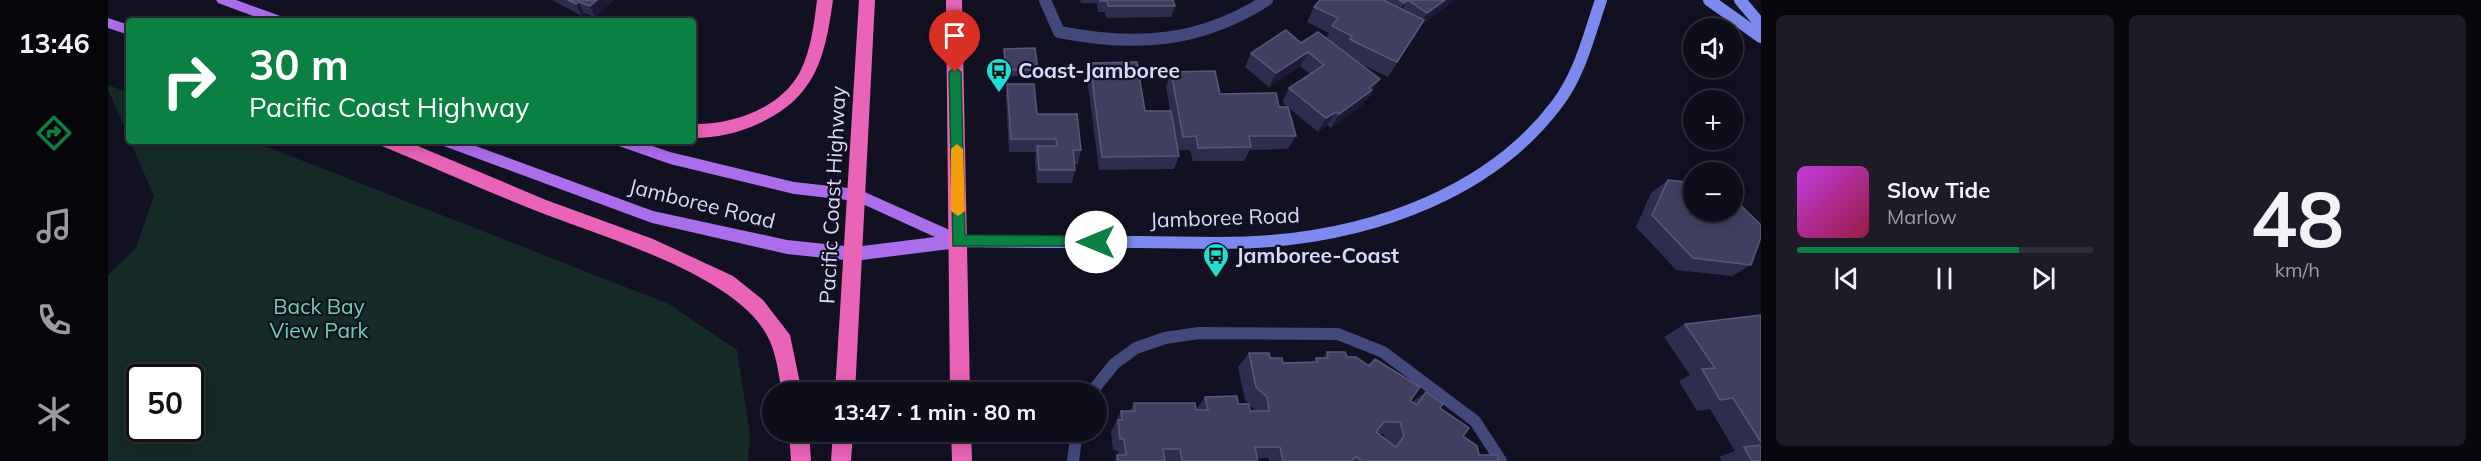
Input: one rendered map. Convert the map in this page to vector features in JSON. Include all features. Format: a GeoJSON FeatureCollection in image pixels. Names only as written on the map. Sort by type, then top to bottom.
{"type":"FeatureCollection","features":[{"type":"Feature","properties":{"kind":"highway"},"geometry":{"type":"LineString","coordinates":[[696,131],[724,130],[774,111],[791,98],[804,82],[817,53],[825,0]]}},
{"type":"Feature","properties":{"kind":"highway","name":"Pacific Coast Highway"},"geometry":{"type":"LineString","coordinates":[[846,382],[858,195],[867,0]]}},
{"type":"Feature","properties":{"kind":"highway"},"geometry":{"type":"LineString","coordinates":[[954,0],[960,382]]}},
{"type":"Feature","properties":{"kind":"highway"},"geometry":{"type":"LineString","coordinates":[[395,144],[540,205],[647,245],[726,282],[756,306],[783,342],[790,382]]}},
{"type":"Feature","properties":{"kind":"highway"},"geometry":{"type":"LineString","coordinates":[[800,442],[801,461]]}},
{"type":"Feature","properties":{"kind":"highway"},"geometry":{"type":"LineString","coordinates":[[841,461],[842,442]]}},
{"type":"Feature","properties":{"kind":"highway"},"geometry":{"type":"LineString","coordinates":[[961,442],[962,461]]}},
{"type":"Feature","properties":{"kind":"main road"},"geometry":{"type":"LineString","coordinates":[[222,0],[273,18]]}},
{"type":"Feature","properties":{"kind":"main road","name":"Jamboree Road"},"geometry":{"type":"LineString","coordinates":[[454,144],[652,217],[787,247],[854,254],[958,241],[1272,241],[1360,225],[1413,208],[1457,188],[1500,162],[1533,134],[1558,103],[1577,67],[1601,0]]}},
{"type":"Feature","properties":{"kind":"main road"},"geometry":{"type":"LineString","coordinates":[[1709,0],[1761,37]]}},
{"type":"Feature","properties":{"kind":"main road"},"geometry":{"type":"LineString","coordinates":[[1740,0],[1761,25]]}},
{"type":"Feature","properties":{"kind":"main road"},"geometry":{"type":"LineString","coordinates":[[108,23],[126,29]]}},
{"type":"Feature","properties":{"kind":"main road","name":"Jamboree Road"},"geometry":{"type":"LineString","coordinates":[[630,144],[670,158],[794,188],[858,195],[958,241]]}},
{"type":"Feature","properties":{"kind":"street"},"geometry":{"type":"LineString","coordinates":[[1045,0],[1059,32],[1095,40],[1194,36],[1246,16],[1267,0]]}},
{"type":"Feature","properties":{"kind":"street"},"geometry":{"type":"LineString","coordinates":[[1100,382],[1114,364],[1136,348],[1165,338],[1199,333],[1338,334],[1383,352],[1475,421],[1501,461]]}},
{"type":"Feature","properties":{"kind":"street"},"geometry":{"type":"LineString","coordinates":[[1073,461],[1076,442]]}},
{"type":"Feature","properties":{"kind":"green space"},"geometry":{"type":"Polygon","coordinates":[[[108,85],[126,92],[126,131],[108,85]]]}},
{"type":"Feature","properties":{"kind":"green space","name":"Back Bay View Park"},"geometry":{"type":"Polygon","coordinates":[[[131,144],[260,144],[669,304],[737,350],[750,435],[748,461],[108,461],[108,275],[136,248],[154,196],[131,144]]]}},
{"type":"Feature","properties":{"kind":"building"},"geometry":{"type":"Polygon","coordinates":[[[568,0],[597,0],[590,6],[568,0]]]}},
{"type":"Feature","properties":{"kind":"building"},"geometry":{"type":"Polygon","coordinates":[[[1100,0],[1173,0],[1175,6],[1108,6],[1107,1],[1100,0]]]}},
{"type":"Feature","properties":{"kind":"building"},"geometry":{"type":"Polygon","coordinates":[[[1320,0],[1383,0],[1424,20],[1397,62],[1355,42],[1350,39],[1352,36],[1332,26],[1338,18],[1314,7],[1320,0]]]}},
{"type":"Feature","properties":{"kind":"building"},"geometry":{"type":"Polygon","coordinates":[[[1408,0],[1445,0],[1427,13],[1408,0]]]}},
{"type":"Feature","properties":{"kind":"building"},"geometry":{"type":"Polygon","coordinates":[[[1286,30],[1301,43],[1318,32],[1380,79],[1369,88],[1372,90],[1339,114],[1336,112],[1326,118],[1289,88],[1324,65],[1308,52],[1276,73],[1251,53],[1286,30]]]}},
{"type":"Feature","properties":{"kind":"building"},"geometry":{"type":"Polygon","coordinates":[[[1035,48],[1038,70],[1006,70],[1004,49],[1035,48]]]}},
{"type":"Feature","properties":{"kind":"building"},"geometry":{"type":"Polygon","coordinates":[[[1137,62],[1145,111],[1171,111],[1179,156],[1102,157],[1090,63],[1137,62]]]}},
{"type":"Feature","properties":{"kind":"building"},"geometry":{"type":"Polygon","coordinates":[[[1215,71],[1220,94],[1276,93],[1279,107],[1288,107],[1296,136],[1249,136],[1251,147],[1198,148],[1196,136],[1183,137],[1171,72],[1215,71]]]}},
{"type":"Feature","properties":{"kind":"building"},"geometry":{"type":"Polygon","coordinates":[[[1007,84],[1034,84],[1037,114],[1077,114],[1081,150],[1073,150],[1075,170],[1039,170],[1037,146],[1057,146],[1056,139],[1011,139],[1007,84]]]}},
{"type":"Feature","properties":{"kind":"building"},"geometry":{"type":"Polygon","coordinates":[[[1668,180],[1683,182],[1683,222],[1743,222],[1743,208],[1761,225],[1761,237],[1751,265],[1693,258],[1652,215],[1668,180]]]}},
{"type":"Feature","properties":{"kind":"building"},"geometry":{"type":"Polygon","coordinates":[[[1761,315],[1761,442],[1733,398],[1720,400],[1702,369],[1715,368],[1685,324],[1761,315]]]}},
{"type":"Feature","properties":{"kind":"building"},"geometry":{"type":"Polygon","coordinates":[[[1327,352],[1345,352],[1347,357],[1356,357],[1369,366],[1375,359],[1420,387],[1410,401],[1417,405],[1426,392],[1443,404],[1440,408],[1469,428],[1463,436],[1477,446],[1479,455],[1497,455],[1499,461],[1361,461],[1356,456],[1352,461],[1283,461],[1280,447],[1255,447],[1258,461],[1182,461],[1180,449],[1163,449],[1165,461],[1118,461],[1117,455],[1126,455],[1124,439],[1120,439],[1118,420],[1122,420],[1121,411],[1135,411],[1134,403],[1195,403],[1196,410],[1208,410],[1205,397],[1237,396],[1238,404],[1249,404],[1250,411],[1269,411],[1267,397],[1256,387],[1249,353],[1269,353],[1270,358],[1282,358],[1283,363],[1318,362],[1316,358],[1328,358],[1327,352]],[[1384,422],[1376,432],[1396,447],[1404,436],[1400,422],[1384,422]]]}},
{"type":"Feature","properties":{"kind":"building"},"geometry":{"type":"Polygon","coordinates":[[[1761,445],[1761,461],[1752,461],[1744,447],[1761,445]]]}},
{"type":"Feature","properties":{"kind":"slow traffic"},"geometry":{"type":"LineString","coordinates":[[957,149],[958,211]]}},
{"type":"Feature","properties":{"kind":"place","name":"Coast-Jamboree"},"geometry":{"type":"Point","coordinates":[999,94]}},
{"type":"Feature","properties":{"kind":"place","name":"Jamboree-Coast"},"geometry":{"type":"Point","coordinates":[1216,279]}},
{"type":"Feature","properties":{"kind":"route"},"geometry":{"type":"LineString","coordinates":[[955,72],[958,241],[1096,242]]}}]}
